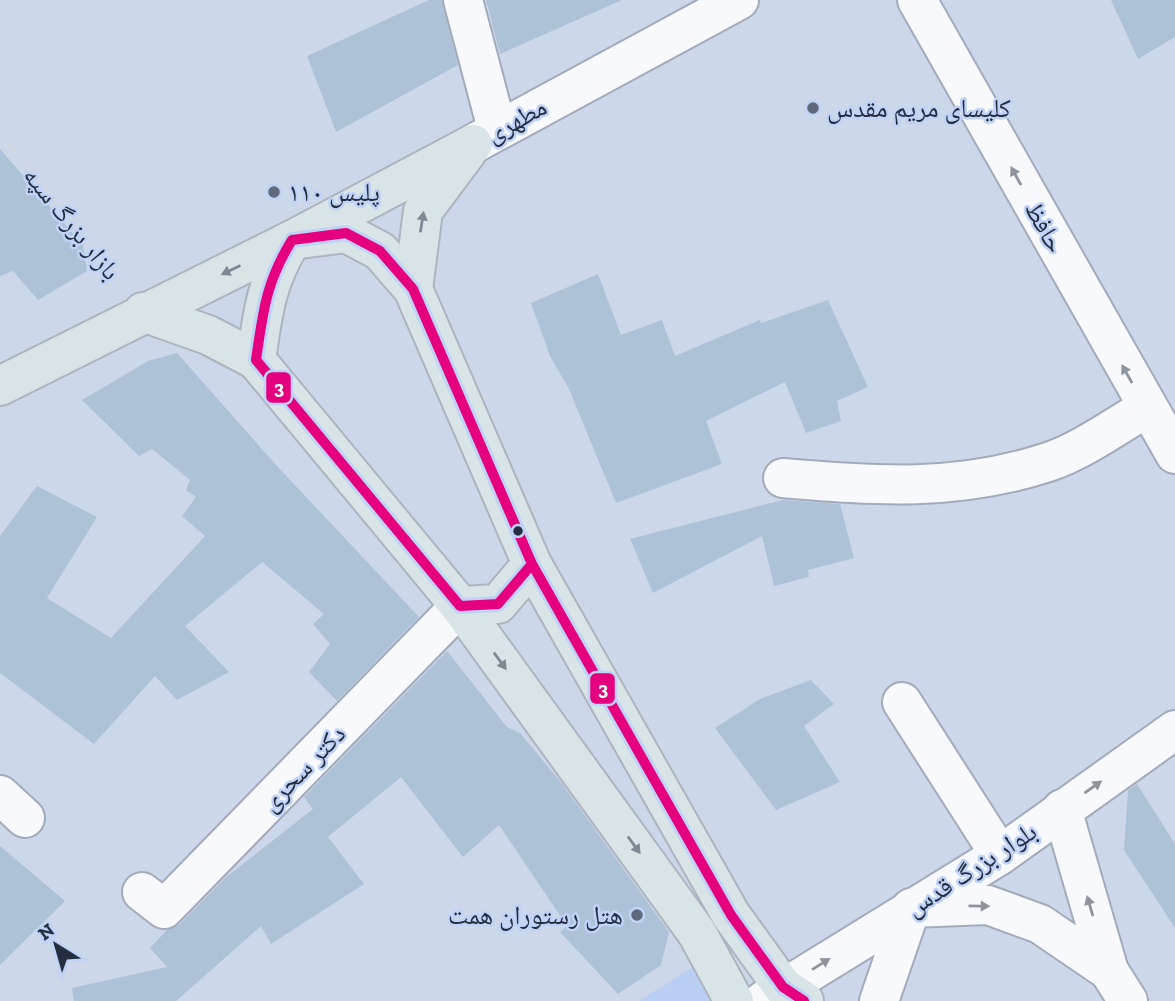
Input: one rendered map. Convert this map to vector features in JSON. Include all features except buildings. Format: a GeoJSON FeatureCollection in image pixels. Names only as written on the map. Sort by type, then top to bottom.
{"type":"FeatureCollection","features":[{"type":"Feature","properties":{"kind":"main road","name":"مطهری"},"geometry":{"type":"LineString","coordinates":[[143,312],[292,240],[485,136]]}},
{"type":"Feature","properties":{"kind":"main road"},"geometry":{"type":"LineString","coordinates":[[413,289],[423,211],[485,136]]}},
{"type":"Feature","properties":{"kind":"main road"},"geometry":{"type":"LineString","coordinates":[[256,360],[264,305],[274,271],[292,240],[346,233],[380,251],[413,289],[532,564],[731,915],[784,996]]}},
{"type":"Feature","properties":{"kind":"main road"},"geometry":{"type":"LineString","coordinates":[[0,386],[143,312],[208,335],[256,360],[460,606],[697,933],[734,1001]]}},
{"type":"Feature","properties":{"kind":"main road"},"geometry":{"type":"LineString","coordinates":[[460,606],[498,604],[532,564]]}},
{"type":"Feature","properties":{"kind":"street"},"geometry":{"type":"LineString","coordinates":[[463,0],[485,136]]}},
{"type":"Feature","properties":{"kind":"street","name":"مطهری"},"geometry":{"type":"LineString","coordinates":[[485,136],[739,0]]}},
{"type":"Feature","properties":{"kind":"street","name":"حافظ"},"geometry":{"type":"LineString","coordinates":[[917,0],[1175,454]]}},
{"type":"Feature","properties":{"kind":"street"},"geometry":{"type":"LineString","coordinates":[[783,478],[860,485],[954,485],[1050,462],[1147,408]]}},
{"type":"Feature","properties":{"kind":"street","name":"دکتر سحری"},"geometry":{"type":"LineString","coordinates":[[142,892],[164,909],[460,606]]}},
{"type":"Feature","properties":{"kind":"street"},"geometry":{"type":"LineString","coordinates":[[902,702],[999,855]]}},
{"type":"Feature","properties":{"kind":"street","name":"بلوار بزرگ قدس"},"geometry":{"type":"LineString","coordinates":[[784,996],[911,908],[999,855],[1175,730]]}},
{"type":"Feature","properties":{"kind":"street"},"geometry":{"type":"LineString","coordinates":[[1062,809],[1118,986]]}},
{"type":"Feature","properties":{"kind":"street"},"geometry":{"type":"LineString","coordinates":[[879,1001],[911,908],[988,905],[1040,924],[1118,986]]}},
{"type":"Feature","properties":{"kind":"path","name":"بازار بزرگ سپه"},"geometry":{"type":"LineString","coordinates":[[0,133],[143,312]]}},
{"type":"Feature","properties":{"kind":"shaded area"},"geometry":{"type":"Polygon","coordinates":[[[699,963],[710,1001],[639,1001],[699,963]]]}},
{"type":"Feature","properties":{"kind":"transit line","name":"3"},"geometry":{"type":"LineString","coordinates":[[532,564],[498,604],[460,606],[256,360],[271,284],[292,240],[346,233],[380,251],[413,289],[532,564],[731,915],[783,987],[804,1001]]}},
{"type":"Feature","properties":{"kind":"place","name":"کلیسای مریم مقدس"},"geometry":{"type":"Point","coordinates":[813,108]}},
{"type":"Feature","properties":{"kind":"place","name":"پلیس ۱۱۰"},"geometry":{"type":"Point","coordinates":[274,192]}},
{"type":"Feature","properties":{"kind":"place","name":"هتل رستوران همت"},"geometry":{"type":"Point","coordinates":[637,915]}}]}
